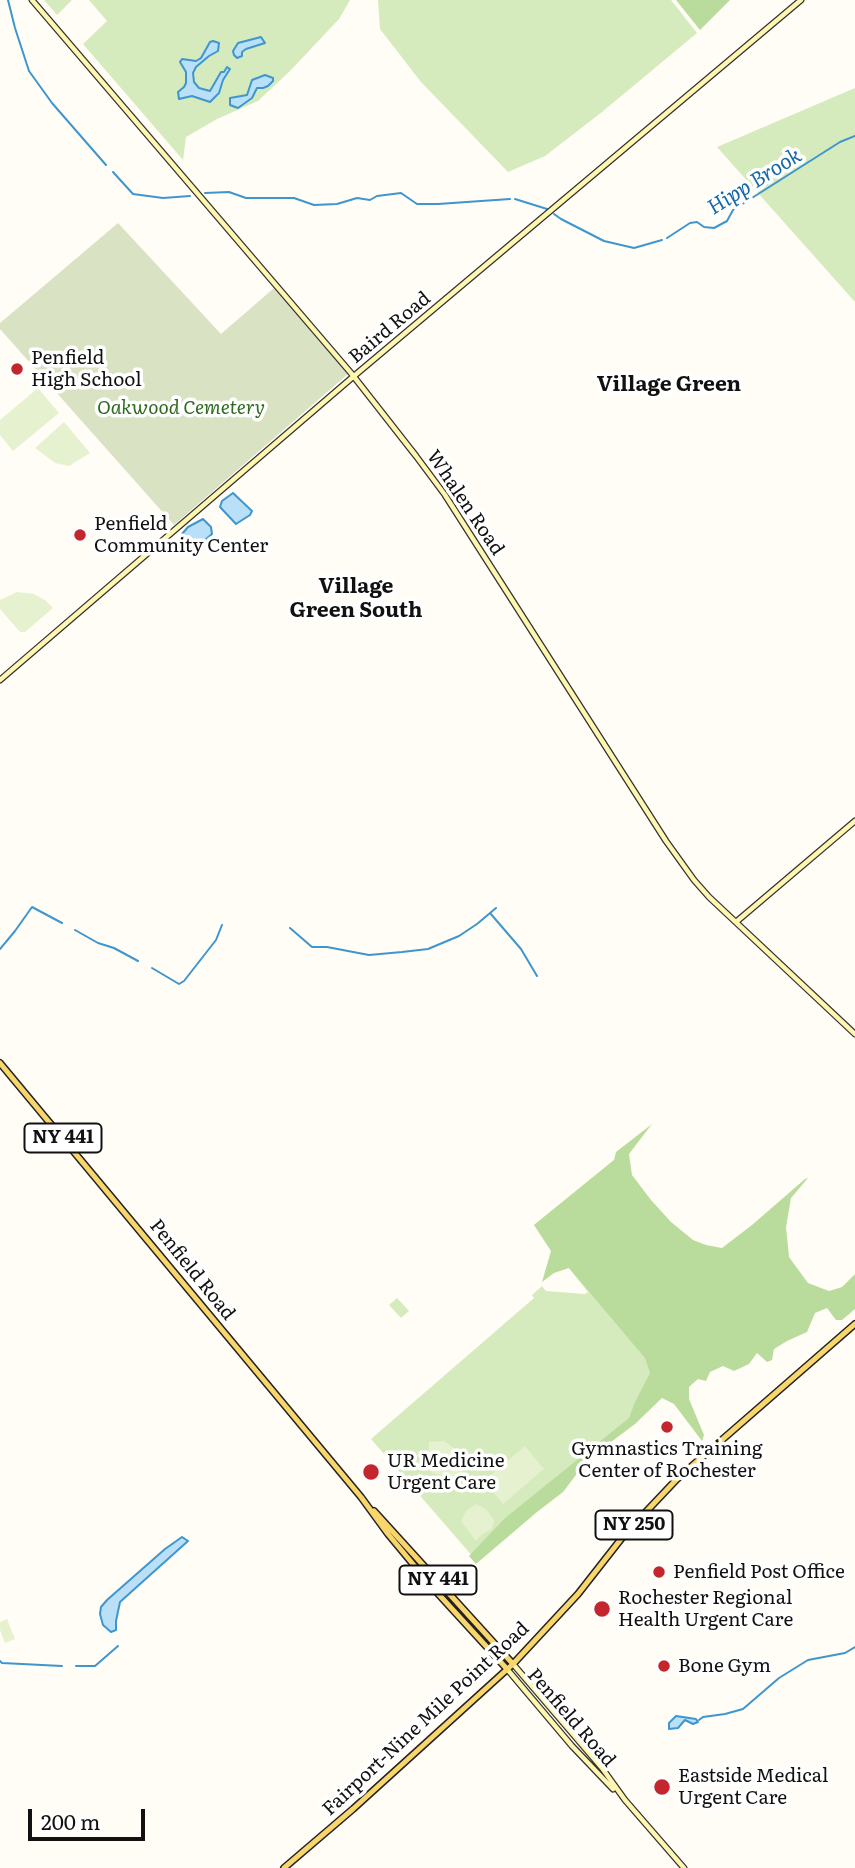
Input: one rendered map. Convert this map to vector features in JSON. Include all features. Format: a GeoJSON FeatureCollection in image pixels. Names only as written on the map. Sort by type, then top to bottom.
{"type":"FeatureCollection","features":[{"type":"Feature","properties":{"kind":"main road","name":"Penfield Road"},"geometry":{"type":"LineString","coordinates":[[0,1063],[361,1497],[432,1587],[508,1669]]}},
{"type":"Feature","properties":{"kind":"main road","name":"Fairport-Nine Mile Point Road"},"geometry":{"type":"LineString","coordinates":[[284,1868],[354,1809],[508,1669],[578,1594],[625,1534],[677,1479],[855,1324]]}},
{"type":"Feature","properties":{"kind":"main road","name":"Penfield Road"},"geometry":{"type":"LineString","coordinates":[[361,1497],[513,1664]]}},
{"type":"Feature","properties":{"kind":"street","name":"Whalen Road"},"geometry":{"type":"LineString","coordinates":[[32,0],[354,376],[444,493],[687,872],[855,1034]]}},
{"type":"Feature","properties":{"kind":"street","name":"Baird Road"},"geometry":{"type":"LineString","coordinates":[[0,680],[354,376],[800,0]]}},
{"type":"Feature","properties":{"kind":"street"},"geometry":{"type":"LineString","coordinates":[[736,922],[855,821]]}},
{"type":"Feature","properties":{"kind":"street","name":"Penfield Road"},"geometry":{"type":"LineString","coordinates":[[513,1664],[602,1768],[624,1799]]}},
{"type":"Feature","properties":{"kind":"street","name":"Penfield Road"},"geometry":{"type":"LineString","coordinates":[[508,1669],[588,1763],[624,1799],[684,1868]]}},
{"type":"Feature","properties":{"kind":"green space"},"geometry":{"type":"Polygon","coordinates":[[[44,0],[72,0],[57,15],[44,0]]]}},
{"type":"Feature","properties":{"kind":"green space"},"geometry":{"type":"Polygon","coordinates":[[[89,0],[350,0],[339,19],[258,101],[217,119],[186,137],[183,160],[83,44],[107,21],[89,0]]]}},
{"type":"Feature","properties":{"kind":"green space"},"geometry":{"type":"Polygon","coordinates":[[[378,0],[671,0],[697,33],[545,156],[508,172],[421,82],[380,29],[378,0]]]}},
{"type":"Feature","properties":{"kind":"green space"},"geometry":{"type":"Polygon","coordinates":[[[676,0],[730,0],[700,30],[676,0]]]}},
{"type":"Feature","properties":{"kind":"green space"},"geometry":{"type":"Polygon","coordinates":[[[855,88],[855,302],[717,147],[855,88]]]}},
{"type":"Feature","properties":{"kind":"green space","name":"Oakwood Cemetery"},"geometry":{"type":"Polygon","coordinates":[[[118,223],[221,334],[274,288],[348,374],[174,525],[0,329],[0,323],[118,223]]]}},
{"type":"Feature","properties":{"kind":"green space"},"geometry":{"type":"Polygon","coordinates":[[[38,388],[59,413],[13,451],[0,435],[0,420],[38,388]]]}},
{"type":"Feature","properties":{"kind":"green space"},"geometry":{"type":"Polygon","coordinates":[[[64,422],[90,453],[69,466],[55,463],[35,448],[64,422]]]}},
{"type":"Feature","properties":{"kind":"green space"},"geometry":{"type":"Polygon","coordinates":[[[17,592],[34,594],[53,608],[25,632],[20,632],[0,609],[0,600],[17,592]]]}},
{"type":"Feature","properties":{"kind":"green space"},"geometry":{"type":"Polygon","coordinates":[[[652,1124],[629,1154],[632,1175],[671,1222],[693,1240],[706,1245],[722,1248],[808,1178],[791,1198],[786,1227],[789,1257],[808,1283],[829,1291],[842,1287],[855,1274],[855,1309],[842,1320],[836,1320],[827,1308],[815,1313],[807,1332],[774,1349],[772,1360],[767,1362],[757,1353],[749,1364],[734,1371],[723,1366],[710,1372],[706,1381],[698,1379],[689,1387],[689,1399],[704,1435],[702,1441],[674,1404],[662,1398],[579,1471],[563,1492],[476,1564],[469,1556],[504,1519],[629,1418],[650,1373],[645,1358],[569,1268],[554,1273],[542,1282],[551,1251],[534,1225],[614,1160],[616,1152],[652,1124]]]}},
{"type":"Feature","properties":{"kind":"green space"},"geometry":{"type":"Polygon","coordinates":[[[614,1160],[662,1393],[474,1558],[371,1439],[534,1298],[532,1295],[542,1286],[546,1291],[588,1292],[534,1225],[614,1160]]]}},
{"type":"Feature","properties":{"kind":"green space"},"geometry":{"type":"Polygon","coordinates":[[[397,1298],[409,1311],[401,1318],[389,1305],[397,1298]]]}},
{"type":"Feature","properties":{"kind":"green space"},"geometry":{"type":"Polygon","coordinates":[[[444,1441],[458,1451],[464,1464],[460,1479],[432,1473],[427,1468],[429,1442],[444,1441]]]}},
{"type":"Feature","properties":{"kind":"green space"},"geometry":{"type":"Polygon","coordinates":[[[525,1446],[544,1469],[503,1504],[484,1481],[525,1446]]]}},
{"type":"Feature","properties":{"kind":"green space"},"geometry":{"type":"Polygon","coordinates":[[[476,1504],[486,1509],[494,1520],[492,1529],[476,1541],[461,1521],[466,1511],[476,1504]]]}},
{"type":"Feature","properties":{"kind":"green space"},"geometry":{"type":"Polygon","coordinates":[[[7,1619],[15,1639],[5,1643],[0,1622],[7,1619]]]}},
{"type":"Feature","properties":{"kind":"water"},"geometry":{"type":"Polygon","coordinates":[[[261,37],[265,43],[246,49],[242,56],[237,58],[234,55],[233,51],[238,43],[261,37]]]}},
{"type":"Feature","properties":{"kind":"water"},"geometry":{"type":"Polygon","coordinates":[[[213,41],[219,43],[218,51],[196,67],[193,73],[194,82],[199,88],[210,91],[227,67],[230,69],[219,93],[210,102],[192,96],[179,99],[178,92],[186,83],[186,72],[180,62],[182,59],[196,61],[201,58],[213,41]]]}},
{"type":"Feature","properties":{"kind":"water"},"geometry":{"type":"Polygon","coordinates":[[[265,75],[273,78],[268,86],[257,88],[252,98],[238,108],[230,105],[230,98],[247,95],[252,80],[265,75]]]}},
{"type":"Feature","properties":{"kind":"water"},"geometry":{"type":"Polygon","coordinates":[[[233,493],[252,511],[236,524],[220,507],[222,501],[233,493]]]}},
{"type":"Feature","properties":{"kind":"water"},"geometry":{"type":"Polygon","coordinates":[[[203,519],[211,527],[212,534],[193,547],[182,534],[188,527],[203,519]]]}},
{"type":"Feature","properties":{"kind":"water"},"geometry":{"type":"Polygon","coordinates":[[[182,1537],[188,1541],[120,1602],[116,1630],[111,1632],[103,1625],[101,1607],[182,1537]]]}},
{"type":"Feature","properties":{"kind":"water"},"geometry":{"type":"Polygon","coordinates":[[[676,1716],[696,1719],[698,1722],[693,1724],[685,1720],[678,1728],[669,1729],[669,1723],[676,1716]]]}},
{"type":"Feature","properties":{"kind":"waterway","name":"Hipp Brook"},"geometry":{"type":"LineString","coordinates":[[8,0],[29,71],[52,103],[106,165]]}},
{"type":"Feature","properties":{"kind":"waterway","name":"Hipp Brook"},"geometry":{"type":"LineString","coordinates":[[667,238],[690,223],[697,222],[704,227],[714,228],[727,221],[733,210],[840,142],[855,136]]}},
{"type":"Feature","properties":{"kind":"waterway","name":"Hipp Brook"},"geometry":{"type":"LineString","coordinates":[[113,172],[133,194],[163,198],[190,196]]}},
{"type":"Feature","properties":{"kind":"waterway","name":"Hipp Brook"},"geometry":{"type":"LineString","coordinates":[[205,193],[229,192],[246,198],[294,198],[314,205],[337,204],[357,198],[370,200],[377,196],[401,193],[417,204],[510,199]]}},
{"type":"Feature","properties":{"kind":"waterway","name":"Hipp Brook"},"geometry":{"type":"LineString","coordinates":[[515,199],[547,209]]}},
{"type":"Feature","properties":{"kind":"waterway","name":"Hipp Brook"},"geometry":{"type":"LineString","coordinates":[[554,214],[604,241],[634,248],[662,240]]}},
{"type":"Feature","properties":{"kind":"waterway"},"geometry":{"type":"LineString","coordinates":[[0,949],[32,907],[62,923]]}},
{"type":"Feature","properties":{"kind":"waterway"},"geometry":{"type":"LineString","coordinates":[[290,928],[312,947],[369,955],[402,952],[428,949],[459,936],[496,908]]}},
{"type":"Feature","properties":{"kind":"waterway"},"geometry":{"type":"LineString","coordinates":[[490,913],[521,949],[537,976]]}},
{"type":"Feature","properties":{"kind":"waterway"},"geometry":{"type":"LineString","coordinates":[[152,968],[179,984],[184,981],[216,940],[222,925]]}},
{"type":"Feature","properties":{"kind":"waterway"},"geometry":{"type":"LineString","coordinates":[[75,930],[138,961]]}},
{"type":"Feature","properties":{"kind":"waterway"},"geometry":{"type":"LineString","coordinates":[[76,1666],[95,1666],[118,1646]]}},
{"type":"Feature","properties":{"kind":"waterway"},"geometry":{"type":"LineString","coordinates":[[699,1720],[743,1709],[779,1678],[808,1660],[845,1653],[855,1647]]}},
{"type":"Feature","properties":{"kind":"waterway"},"geometry":{"type":"LineString","coordinates":[[0,1661],[62,1666]]}},
{"type":"Feature","properties":{"kind":"place","name":"Penfield High School"},"geometry":{"type":"Point","coordinates":[17,369]}},
{"type":"Feature","properties":{"kind":"place","name":"Penfield Community Center"},"geometry":{"type":"Point","coordinates":[80,535]}},
{"type":"Feature","properties":{"kind":"place","name":"Gymnastics Training Center of Rochester"},"geometry":{"type":"Point","coordinates":[667,1427]}},
{"type":"Feature","properties":{"kind":"place","name":"UR Medicine Urgent Care"},"geometry":{"type":"Point","coordinates":[371,1472]}},
{"type":"Feature","properties":{"kind":"place","name":"Penfield Post Office"},"geometry":{"type":"Point","coordinates":[659,1572]}},
{"type":"Feature","properties":{"kind":"place","name":"Rochester Regional Health Urgent Care"},"geometry":{"type":"Point","coordinates":[602,1609]}},
{"type":"Feature","properties":{"kind":"place","name":"Bone Gym"},"geometry":{"type":"Point","coordinates":[664,1666]}},
{"type":"Feature","properties":{"kind":"place","name":"Eastside Medical Urgent Care"},"geometry":{"type":"Point","coordinates":[662,1787]}},
{"type":"Feature","properties":{"kind":"district","name":"Village Green"},"geometry":{"type":"Point","coordinates":[669,385]}},
{"type":"Feature","properties":{"kind":"district","name":"Village Green South"},"geometry":{"type":"Point","coordinates":[356,599]}}]}
